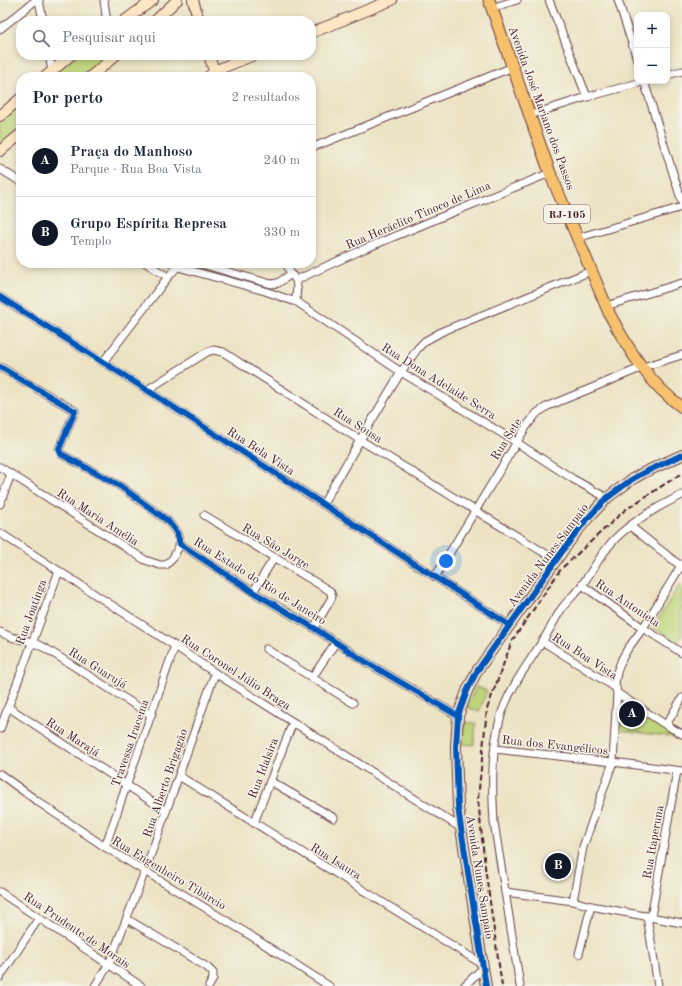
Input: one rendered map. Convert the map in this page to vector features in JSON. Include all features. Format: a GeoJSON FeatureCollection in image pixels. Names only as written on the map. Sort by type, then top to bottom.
{"type":"FeatureCollection","features":[{"type":"Feature","properties":{"kind":"main road","name":"Avenida José Mariano dos Passos"},"geometry":{"type":"LineString","coordinates":[[490,4],[550,173],[606,306],[619,332],[642,367],[664,392],[682,408]]}},
{"type":"Feature","properties":{"kind":"street"},"geometry":{"type":"LineString","coordinates":[[0,28],[36,0]]}},
{"type":"Feature","properties":{"kind":"street"},"geometry":{"type":"LineString","coordinates":[[39,0],[42,16]]}},
{"type":"Feature","properties":{"kind":"street"},"geometry":{"type":"LineString","coordinates":[[104,0],[106,16]]}},
{"type":"Feature","properties":{"kind":"street"},"geometry":{"type":"LineString","coordinates":[[131,16],[154,0]]}},
{"type":"Feature","properties":{"kind":"street"},"geometry":{"type":"LineString","coordinates":[[160,16],[176,0]]}},
{"type":"Feature","properties":{"kind":"street"},"geometry":{"type":"LineString","coordinates":[[193,0],[198,16]]}},
{"type":"Feature","properties":{"kind":"street"},"geometry":{"type":"LineString","coordinates":[[316,31],[392,0]]}},
{"type":"Feature","properties":{"kind":"street"},"geometry":{"type":"LineString","coordinates":[[490,4],[517,0]]}},
{"type":"Feature","properties":{"kind":"street"},"geometry":{"type":"LineString","coordinates":[[549,0],[587,98]]}},
{"type":"Feature","properties":{"kind":"street"},"geometry":{"type":"LineString","coordinates":[[618,0],[634,50]]}},
{"type":"Feature","properties":{"kind":"street"},"geometry":{"type":"LineString","coordinates":[[48,72],[49,60]]}},
{"type":"Feature","properties":{"kind":"street"},"geometry":{"type":"LineString","coordinates":[[50,72],[65,60]]}},
{"type":"Feature","properties":{"kind":"street"},"geometry":{"type":"LineString","coordinates":[[96,72],[110,60]]}},
{"type":"Feature","properties":{"kind":"street"},"geometry":{"type":"LineString","coordinates":[[211,60],[214,72]]}},
{"type":"Feature","properties":{"kind":"street"},"geometry":{"type":"LineString","coordinates":[[219,72],[244,60]]}},
{"type":"Feature","properties":{"kind":"street"},"geometry":{"type":"LineString","coordinates":[[316,146],[513,67]]}},
{"type":"Feature","properties":{"kind":"street"},"geometry":{"type":"LineString","coordinates":[[670,74],[682,71]]}},
{"type":"Feature","properties":{"kind":"street"},"geometry":{"type":"LineString","coordinates":[[530,115],[635,84]]}},
{"type":"Feature","properties":{"kind":"street"},"geometry":{"type":"LineString","coordinates":[[646,84],[682,202]]}},
{"type":"Feature","properties":{"kind":"street"},"geometry":{"type":"LineString","coordinates":[[0,116],[16,102]]}},
{"type":"Feature","properties":{"kind":"street"},"geometry":{"type":"LineString","coordinates":[[0,151],[16,138]]}},
{"type":"Feature","properties":{"kind":"street"},"geometry":{"type":"LineString","coordinates":[[0,168],[16,179]]}},
{"type":"Feature","properties":{"kind":"street","name":"Rua Heráclito Tinoco de Lima"},"geometry":{"type":"LineString","coordinates":[[296,280],[364,249],[550,173]]}},
{"type":"Feature","properties":{"kind":"street"},"geometry":{"type":"LineString","coordinates":[[577,238],[682,207]]}},
{"type":"Feature","properties":{"kind":"street"},"geometry":{"type":"LineString","coordinates":[[154,268],[168,277]]}},
{"type":"Feature","properties":{"kind":"street"},"geometry":{"type":"LineString","coordinates":[[104,362],[168,277],[177,268]]}},
{"type":"Feature","properties":{"kind":"street","name":"Rua Dona Adelaide Serra"},"geometry":{"type":"LineString","coordinates":[[190,268],[297,302],[401,372],[516,442],[573,479],[607,498]]}},
{"type":"Feature","properties":{"kind":"street"},"geometry":{"type":"LineString","coordinates":[[215,268],[271,284],[278,283],[291,274]]}},
{"type":"Feature","properties":{"kind":"street"},"geometry":{"type":"LineString","coordinates":[[288,268],[296,280],[297,302]]}},
{"type":"Feature","properties":{"kind":"street"},"geometry":{"type":"LineString","coordinates":[[323,504],[401,372],[418,348],[425,341],[443,331],[591,271]]}},
{"type":"Feature","properties":{"kind":"street"},"geometry":{"type":"LineString","coordinates":[[606,306],[682,283]]}},
{"type":"Feature","properties":{"kind":"street","name":"Rua Bela Vista"},"geometry":{"type":"LineString","coordinates":[[0,297],[104,362],[509,626]]}},
{"type":"Feature","properties":{"kind":"street","name":"Rua Sousa"},"geometry":{"type":"LineString","coordinates":[[147,390],[208,352],[213,350],[221,351],[360,440],[556,560]]}},
{"type":"Feature","properties":{"kind":"street","name":"Rua Sete"},"geometry":{"type":"LineString","coordinates":[[435,577],[516,442],[534,416],[544,408],[642,367],[682,355]]}},
{"type":"Feature","properties":{"kind":"street","name":"Rua Estado do Rio de Janeiro"},"geometry":{"type":"LineString","coordinates":[[0,367],[75,411],[59,449],[61,454],[120,486],[168,521],[177,533],[180,544],[253,592],[314,628],[361,659],[458,716]]}},
{"type":"Feature","properties":{"kind":"street","name":"Avenida Nunes Sampaio"},"geometry":{"type":"LineString","coordinates":[[486,986],[458,807],[456,746],[458,716],[467,691],[477,671],[574,535],[588,518],[607,498],[631,480],[682,455]]}},
{"type":"Feature","properties":{"kind":"street","name":"Rua Maria Amélia"},"geometry":{"type":"LineString","coordinates":[[0,466],[145,560],[160,565],[166,565],[173,558],[180,544]]}},
{"type":"Feature","properties":{"kind":"street"},"geometry":{"type":"LineString","coordinates":[[0,504],[11,474]]}},
{"type":"Feature","properties":{"kind":"street"},"geometry":{"type":"LineString","coordinates":[[520,986],[506,892],[496,843],[494,822],[493,797],[495,749],[497,730],[503,709],[515,685],[562,608],[582,585],[610,544],[620,533],[630,526],[661,506],[682,495]]}},
{"type":"Feature","properties":{"kind":"street","name":"Rua São Jorge"},"geometry":{"type":"LineString","coordinates":[[204,515],[332,593],[331,599],[314,628]]}},
{"type":"Feature","properties":{"kind":"street"},"geometry":{"type":"LineString","coordinates":[[573,901],[583,847],[614,762],[615,684],[617,672],[627,650],[643,628],[682,566],[630,526]]}},
{"type":"Feature","properties":{"kind":"street","name":"Rua Coronel Júlio Braga"},"geometry":{"type":"LineString","coordinates":[[0,533],[215,673],[461,828]]}},
{"type":"Feature","properties":{"kind":"street"},"geometry":{"type":"LineString","coordinates":[[253,592],[274,558]]}},
{"type":"Feature","properties":{"kind":"street","name":"Rua Joatinga"},"geometry":{"type":"LineString","coordinates":[[0,730],[2,717],[8,707],[59,571]]}},
{"type":"Feature","properties":{"kind":"street","name":"Rua Antonieta"},"geometry":{"type":"LineString","coordinates":[[582,585],[643,628],[682,653]]}},
{"type":"Feature","properties":{"kind":"street","name":"Rua Guarujá"},"geometry":{"type":"LineString","coordinates":[[0,632],[11,637],[32,642],[55,654],[151,715]]}},
{"type":"Feature","properties":{"kind":"street","name":"Rua Boa Vista"},"geometry":{"type":"LineString","coordinates":[[542,641],[666,725],[682,734]]}},
{"type":"Feature","properties":{"kind":"street"},"geometry":{"type":"LineString","coordinates":[[312,678],[336,642]]}},
{"type":"Feature","properties":{"kind":"street","name":"Travessa Iracema"},"geometry":{"type":"LineString","coordinates":[[105,847],[175,646]]}},
{"type":"Feature","properties":{"kind":"street"},"geometry":{"type":"LineString","coordinates":[[266,649],[353,703]]}},
{"type":"Feature","properties":{"kind":"street","name":"Rua Alberto Brigagão"},"geometry":{"type":"LineString","coordinates":[[95,986],[109,964],[127,919],[215,673]]}},
{"type":"Feature","properties":{"kind":"street"},"geometry":{"type":"LineString","coordinates":[[666,725],[682,698]]}},
{"type":"Feature","properties":{"kind":"street","name":"Rua Marajá"},"geometry":{"type":"LineString","coordinates":[[8,707],[166,811]]}},
{"type":"Feature","properties":{"kind":"street","name":"Rua Idalsira"},"geometry":{"type":"LineString","coordinates":[[254,822],[293,722]]}},
{"type":"Feature","properties":{"kind":"street","name":"Rua dos Evangélicos"},"geometry":{"type":"LineString","coordinates":[[495,749],[614,762],[679,771]]}},
{"type":"Feature","properties":{"kind":"street","name":"Rua Itaperuna"},"geometry":{"type":"LineString","coordinates":[[658,986],[649,916],[679,771]]}},
{"type":"Feature","properties":{"kind":"street","name":"Rua Engenheiro Tibúrcio"},"geometry":{"type":"LineString","coordinates":[[0,774],[105,847],[329,986]]}},
{"type":"Feature","properties":{"kind":"street","name":"Rua Isaura"},"geometry":{"type":"LineString","coordinates":[[179,776],[482,966]]}},
{"type":"Feature","properties":{"kind":"street"},"geometry":{"type":"LineString","coordinates":[[270,781],[334,818]]}},
{"type":"Feature","properties":{"kind":"street","name":"Rua Prudente de Morais"},"geometry":{"type":"LineString","coordinates":[[0,892],[141,986]]}},
{"type":"Feature","properties":{"kind":"street"},"geometry":{"type":"LineString","coordinates":[[506,892],[573,901],[591,906],[682,923]]}},
{"type":"Feature","properties":{"kind":"street"},"geometry":{"type":"LineString","coordinates":[[579,954],[591,906]]}},
{"type":"Feature","properties":{"kind":"street"},"geometry":{"type":"LineString","coordinates":[[0,977],[40,918]]}},
{"type":"Feature","properties":{"kind":"street"},"geometry":{"type":"LineString","coordinates":[[127,919],[207,967],[213,973],[213,979],[209,985]]}},
{"type":"Feature","properties":{"kind":"street"},"geometry":{"type":"LineString","coordinates":[[464,986],[482,966]]}},
{"type":"Feature","properties":{"kind":"green space"},"geometry":{"type":"Polygon","coordinates":[[[71,60],[105,60],[91,72],[57,72],[71,60]]]}},
{"type":"Feature","properties":{"kind":"green space"},"geometry":{"type":"Polygon","coordinates":[[[16,106],[16,135],[0,149],[0,120],[16,106]]]}},
{"type":"Feature","properties":{"kind":"green space"},"geometry":{"type":"Polygon","coordinates":[[[680,584],[682,585],[682,636],[677,643],[653,627],[680,584]]]}},
{"type":"Feature","properties":{"kind":"green space"},"geometry":{"type":"Polygon","coordinates":[[[476,686],[487,691],[479,712],[467,707],[476,686]]]}},
{"type":"Feature","properties":{"kind":"green space"},"geometry":{"type":"Polygon","coordinates":[[[621,700],[682,736],[682,738],[618,730],[621,700]]]}},
{"type":"Feature","properties":{"kind":"green space"},"geometry":{"type":"Polygon","coordinates":[[[464,722],[476,723],[474,745],[462,744],[464,722]]]}},
{"type":"Feature","properties":{"kind":"railway"},"geometry":{"type":"LineString","coordinates":[[502,986],[485,867],[478,799],[487,709],[512,641],[561,569],[625,510],[682,473]]}},
{"type":"Feature","properties":{"kind":"cycle path"},"geometry":{"type":"LineString","coordinates":[[0,297],[147,390],[509,625]]}},
{"type":"Feature","properties":{"kind":"cycle path"},"geometry":{"type":"LineString","coordinates":[[0,367],[75,411],[59,449],[61,454],[120,486],[168,521],[177,533],[180,544],[253,592],[314,628],[361,659],[458,716]]}},
{"type":"Feature","properties":{"kind":"cycle path"},"geometry":{"type":"LineString","coordinates":[[486,986],[458,807],[456,747],[458,716],[467,691],[477,671],[574,535],[588,518],[607,498],[631,480],[682,455]]}},
{"type":"Feature","properties":{"kind":"place","name":"Praça do Manhoso"},"geometry":{"type":"Point","coordinates":[632,714]}},
{"type":"Feature","properties":{"kind":"place","name":"Grupo Espírita Represa"},"geometry":{"type":"Point","coordinates":[558,866]}}]}
